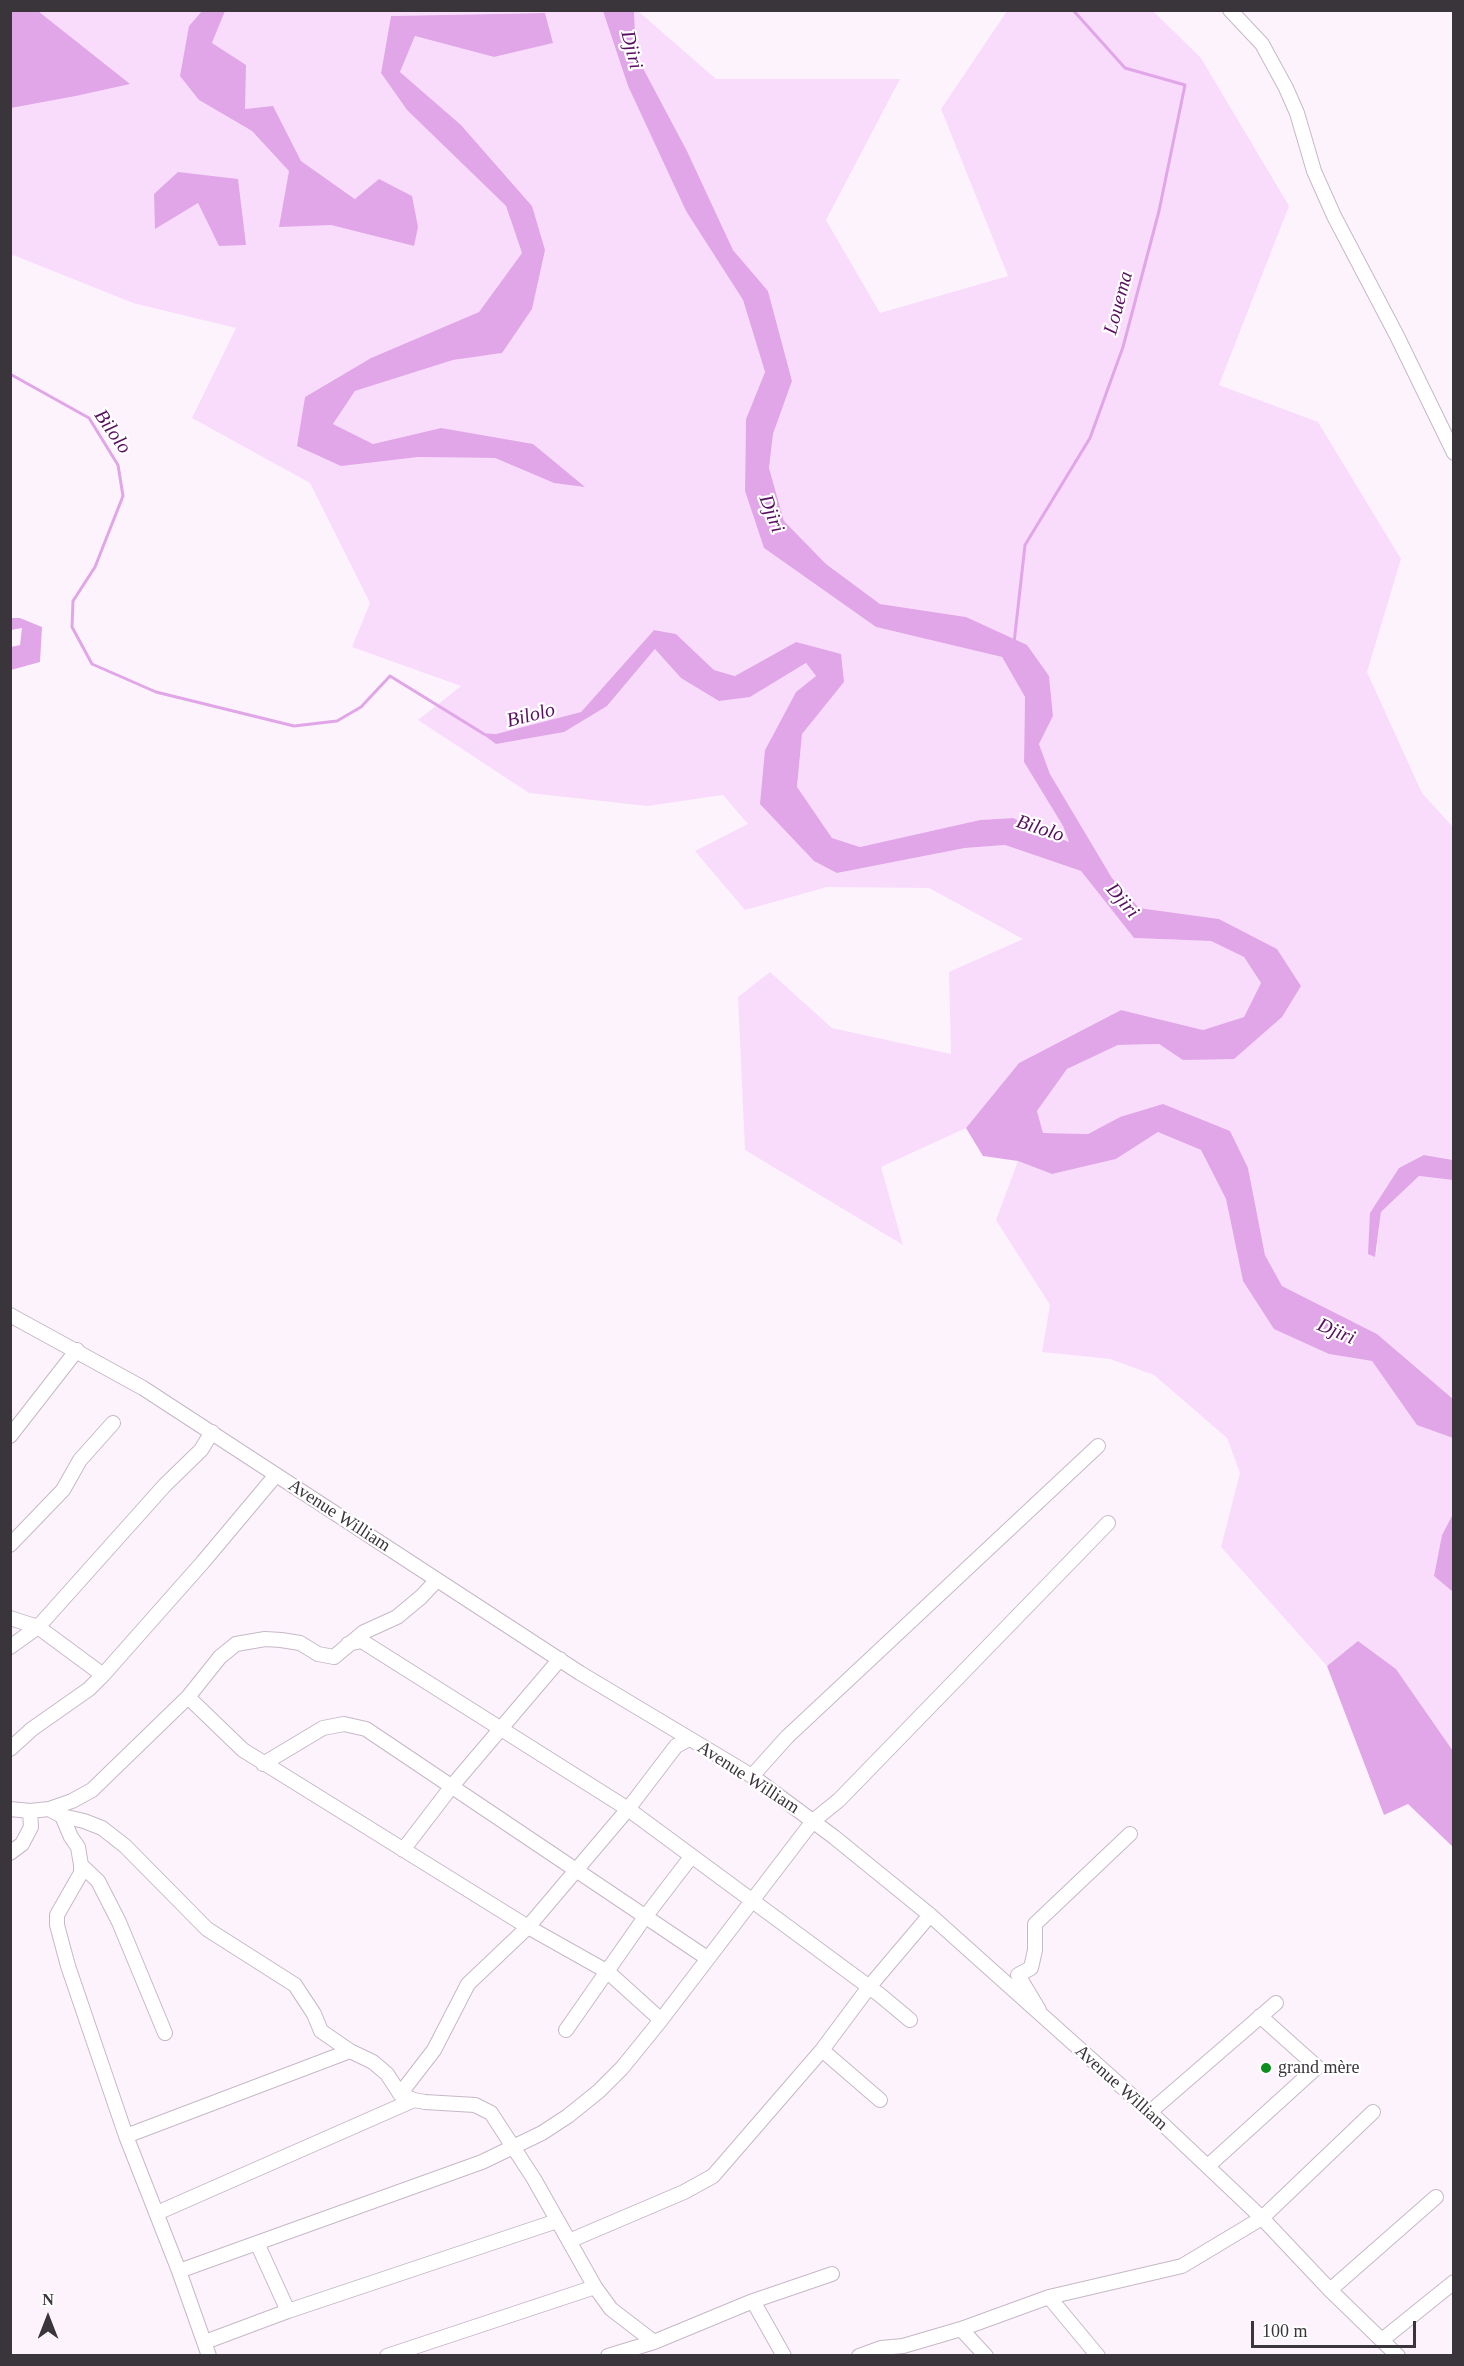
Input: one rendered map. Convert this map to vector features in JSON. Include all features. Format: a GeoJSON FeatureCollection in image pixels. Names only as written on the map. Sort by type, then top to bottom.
{"type":"FeatureCollection","features":[{"type":"Feature","properties":{"kind":"street"},"geometry":{"type":"LineString","coordinates":[[1230,10],[1262,44],[1286,87],[1297,113],[1314,171],[1334,216],[1397,336],[1454,453]]}},
{"type":"Feature","properties":{"kind":"street","name":"Avenue William"},"geometry":{"type":"LineString","coordinates":[[10,1315],[77,1350],[212,1432],[560,1659],[752,1776],[813,1821],[930,1915],[1150,2112],[1262,2218],[1330,2290],[1398,2355]]}},
{"type":"Feature","properties":{"kind":"street"},"geometry":{"type":"LineString","coordinates":[[10,1436],[77,1350]]}},
{"type":"Feature","properties":{"kind":"street"},"geometry":{"type":"LineString","coordinates":[[10,1545],[63,1490],[80,1460],[113,1422]]}},
{"type":"Feature","properties":{"kind":"street"},"geometry":{"type":"LineString","coordinates":[[10,1647],[38,1627],[165,1485],[201,1450],[212,1432]]}},
{"type":"Feature","properties":{"kind":"street"},"geometry":{"type":"LineString","coordinates":[[752,1776],[787,1737],[1098,1446]]}},
{"type":"Feature","properties":{"kind":"street"},"geometry":{"type":"LineString","coordinates":[[10,1749],[32,1729],[89,1689],[103,1675],[203,1562],[276,1474]]}},
{"type":"Feature","properties":{"kind":"street"},"geometry":{"type":"LineString","coordinates":[[179,2271],[482,2162],[513,2148],[568,2116],[599,2091],[622,2068],[813,1821],[839,1800],[1108,1522]]}},
{"type":"Feature","properties":{"kind":"street"},"geometry":{"type":"LineString","coordinates":[[10,1809],[30,1811],[49,1809],[72,1801],[92,1790],[188,1697],[220,1657],[236,1644],[265,1639],[300,1643],[329,1658],[338,1655],[364,1632],[387,1624],[397,1617],[437,1580]]}},
{"type":"Feature","properties":{"kind":"street"},"geometry":{"type":"LineString","coordinates":[[10,1618],[38,1627],[103,1675]]}},
{"type":"Feature","properties":{"kind":"street"},"geometry":{"type":"LineString","coordinates":[[348,1644],[362,1641],[628,1809],[869,1987],[910,2020]]}},
{"type":"Feature","properties":{"kind":"street"},"geometry":{"type":"LineString","coordinates":[[403,1850],[453,1786],[560,1659]]}},
{"type":"Feature","properties":{"kind":"street"},"geometry":{"type":"LineString","coordinates":[[188,1697],[224,1734],[263,1764],[528,1927],[608,1972],[661,2020]]}},
{"type":"Feature","properties":{"kind":"street"},"geometry":{"type":"LineString","coordinates":[[263,1764],[323,1728],[344,1724],[366,1729],[707,1958]]}},
{"type":"Feature","properties":{"kind":"street"},"geometry":{"type":"LineString","coordinates":[[400,2094],[434,2050],[468,1984],[528,1927],[628,1809],[676,1746],[689,1739]]}},
{"type":"Feature","properties":{"kind":"street"},"geometry":{"type":"LineString","coordinates":[[49,1809],[62,1816],[102,1828],[125,1846],[207,1929],[294,1985],[314,2014],[321,2031],[350,2051],[373,2062],[387,2074],[400,2094],[414,2100],[459,2103],[482,2108],[491,2113],[595,2287],[611,2309],[654,2342]]}},
{"type":"Feature","properties":{"kind":"street"},"geometry":{"type":"LineString","coordinates":[[10,1853],[22,1844],[31,1827],[30,1811]]}},
{"type":"Feature","properties":{"kind":"street"},"geometry":{"type":"LineString","coordinates":[[62,1816],[78,1847],[81,1873],[62,1904],[57,1915],[57,1924],[126,2136],[207,2349],[288,2311],[557,2221]]}},
{"type":"Feature","properties":{"kind":"street"},"geometry":{"type":"LineString","coordinates":[[1045,2020],[1018,1975],[1031,1968],[1035,1950],[1035,1924],[1130,1834]]}},
{"type":"Feature","properties":{"kind":"street"},"geometry":{"type":"LineString","coordinates":[[566,2030],[645,1917],[691,1857]]}},
{"type":"Feature","properties":{"kind":"street"},"geometry":{"type":"LineString","coordinates":[[81,1865],[98,1881],[119,1922],[165,2033]]}},
{"type":"Feature","properties":{"kind":"street"},"geometry":{"type":"LineString","coordinates":[[569,2241],[684,2192],[713,2176],[822,2050],[869,1987],[930,1915]]}},
{"type":"Feature","properties":{"kind":"street"},"geometry":{"type":"LineString","coordinates":[[1150,2112],[1276,2002]]}},
{"type":"Feature","properties":{"kind":"street"},"geometry":{"type":"LineString","coordinates":[[1208,2166],[1317,2067],[1260,2016]]}},
{"type":"Feature","properties":{"kind":"street"},"geometry":{"type":"LineString","coordinates":[[822,2050],[880,2100]]}},
{"type":"Feature","properties":{"kind":"street"},"geometry":{"type":"LineString","coordinates":[[126,2136],[350,2051]]}},
{"type":"Feature","properties":{"kind":"street"},"geometry":{"type":"LineString","coordinates":[[157,2213],[414,2100]]}},
{"type":"Feature","properties":{"kind":"street"},"geometry":{"type":"LineString","coordinates":[[859,2355],[884,2352],[961,2329],[1049,2297],[1182,2266],[1262,2218],[1373,2112]]}},
{"type":"Feature","properties":{"kind":"street"},"geometry":{"type":"LineString","coordinates":[[1330,2290],[1436,2197]]}},
{"type":"Feature","properties":{"kind":"street"},"geometry":{"type":"LineString","coordinates":[[257,2243],[288,2311]]}},
{"type":"Feature","properties":{"kind":"street"},"geometry":{"type":"LineString","coordinates":[[608,2355],[654,2342],[753,2301],[832,2274]]}},
{"type":"Feature","properties":{"kind":"street"},"geometry":{"type":"LineString","coordinates":[[1382,2340],[1454,2282]]}},
{"type":"Feature","properties":{"kind":"street"},"geometry":{"type":"LineString","coordinates":[[387,2355],[595,2287]]}},
{"type":"Feature","properties":{"kind":"street"},"geometry":{"type":"LineString","coordinates":[[1049,2297],[1098,2355]]}},
{"type":"Feature","properties":{"kind":"street"},"geometry":{"type":"LineString","coordinates":[[753,2301],[784,2355]]}},
{"type":"Feature","properties":{"kind":"street"},"geometry":{"type":"LineString","coordinates":[[961,2329],[986,2355]]}},
{"type":"Feature","properties":{"kind":"shaded area"},"geometry":{"type":"Polygon","coordinates":[[[225,10],[603,11],[628,86],[686,211],[743,300],[765,372],[746,419],[745,491],[764,548],[876,627],[1002,657],[1025,697],[1024,762],[1063,826],[1070,842],[1013,818],[980,820],[860,847],[832,838],[797,788],[802,733],[844,682],[796,642],[736,676],[714,670],[676,634],[654,630],[581,712],[496,734],[483,733],[496,744],[607,706],[656,648],[681,678],[750,697],[806,663],[816,676],[796,692],[765,750],[837,873],[965,848],[1005,845],[1081,871],[1134,938],[1211,941],[1244,957],[1261,983],[1244,1017],[1203,1030],[1121,1010],[1019,1063],[966,1128],[881,1167],[903,1245],[745,1150],[738,997],[770,972],[832,1028],[951,1054],[949,972],[1023,939],[929,888],[827,887],[745,910],[695,851],[748,824],[723,795],[647,806],[529,793],[418,720],[461,686],[352,647],[370,603],[310,483],[192,418],[236,328],[133,303],[13,255],[11,258],[11,108],[129,84],[38,11],[202,11],[189,26],[199,100],[252,131],[290,171],[308,225],[331,225],[414,246],[356,199],[301,161],[273,107],[245,109],[212,44],[225,10]],[[545,13],[391,16],[381,73],[407,110],[506,206],[522,253],[479,312],[371,358],[305,397],[298,446],[418,457],[495,458],[554,483],[441,428],[373,444],[333,424],[355,391],[453,360],[502,353],[532,206],[461,125],[400,72],[415,36],[494,57],[552,43],[545,13]],[[238,179],[198,203],[219,246],[238,179]]]}},
{"type":"Feature","properties":{"kind":"shaded area"},"geometry":{"type":"Polygon","coordinates":[[[634,11],[638,11],[716,79],[900,79],[826,220],[880,313],[1008,276],[941,109],[1007,11],[1153,11],[1201,58],[1289,206],[1219,385],[1318,422],[1401,559],[1367,672],[1422,793],[1453,827],[1454,1160],[1424,1155],[1370,1213],[1376,1256],[1381,1212],[1419,1176],[1453,1180],[1453,1399],[1377,1334],[1282,1286],[1265,1255],[1248,1168],[1120,1117],[1088,1134],[1043,1133],[1037,1111],[1067,1069],[1118,1045],[1159,1044],[1184,1060],[1301,986],[1277,949],[1219,919],[1139,908],[1112,878],[1050,774],[1039,744],[1053,716],[1049,676],[966,617],[880,604],[826,564],[784,521],[769,468],[773,434],[792,381],[768,291],[733,250],[687,151],[636,55],[634,11]]]}},
{"type":"Feature","properties":{"kind":"shaded area"},"geometry":{"type":"Polygon","coordinates":[[[1158,1132],[1201,1150],[1226,1199],[1243,1281],[1329,1354],[1372,1361],[1417,1424],[1453,1438],[1453,1514],[1442,1535],[1434,1576],[1453,1592],[1453,1751],[1396,1669],[1358,1641],[1327,1666],[1221,1547],[1240,1473],[1227,1438],[1154,1375],[1110,1359],[1042,1352],[1050,1305],[996,1220],[1018,1161],[1052,1174],[1116,1159],[1158,1132]]]}},
{"type":"Feature","properties":{"kind":"water"},"geometry":{"type":"Polygon","coordinates":[[[11,10],[38,11],[130,84],[11,108],[11,10]]]}},
{"type":"Feature","properties":{"kind":"water"},"geometry":{"type":"Polygon","coordinates":[[[202,11],[225,11],[212,43],[246,65],[245,109],[273,106],[301,161],[355,199],[379,179],[412,196],[418,227],[414,246],[331,225],[279,227],[289,171],[252,131],[199,100],[180,76],[189,26],[202,11]]]}},
{"type":"Feature","properties":{"kind":"water","name":"Djiri"},"geometry":{"type":"Polygon","coordinates":[[[603,11],[634,11],[636,55],[687,151],[733,250],[768,291],[792,381],[773,434],[769,468],[784,521],[826,564],[880,604],[966,617],[1027,645],[1049,676],[1053,716],[1039,744],[1050,774],[1112,878],[1139,908],[1219,919],[1277,949],[1301,986],[1282,1017],[1234,1059],[1183,1060],[1159,1044],[1118,1045],[1067,1069],[1037,1111],[1043,1133],[1088,1134],[1120,1117],[1163,1104],[1230,1131],[1248,1168],[1265,1255],[1282,1286],[1377,1334],[1453,1399],[1453,1438],[1417,1425],[1372,1361],[1329,1354],[1274,1329],[1243,1281],[1226,1199],[1201,1150],[1158,1132],[1116,1159],[1052,1174],[1018,1161],[983,1156],[966,1128],[1019,1063],[1121,1010],[1203,1030],[1244,1017],[1261,983],[1244,957],[1211,941],[1134,938],[1081,871],[1005,845],[965,848],[837,873],[814,861],[760,804],[765,750],[796,692],[816,676],[806,663],[750,697],[719,701],[681,678],[655,649],[607,706],[564,732],[496,744],[481,733],[496,734],[581,712],[654,630],[676,634],[714,670],[735,676],[796,642],[841,654],[844,682],[802,734],[797,787],[832,838],[860,847],[980,820],[1013,818],[1069,842],[1063,826],[1024,762],[1025,697],[1002,657],[876,627],[764,548],[745,491],[746,419],[765,372],[743,300],[686,211],[628,86],[603,11]]]}},
{"type":"Feature","properties":{"kind":"water"},"geometry":{"type":"Polygon","coordinates":[[[545,13],[553,43],[494,57],[415,36],[400,72],[461,125],[532,206],[545,250],[532,309],[502,353],[453,360],[355,391],[333,424],[373,444],[441,428],[533,444],[585,487],[554,483],[495,458],[418,457],[341,466],[297,446],[305,397],[371,358],[479,312],[522,253],[506,206],[407,110],[381,73],[391,16],[545,13]]]}},
{"type":"Feature","properties":{"kind":"water"},"geometry":{"type":"Polygon","coordinates":[[[178,172],[238,179],[246,245],[219,246],[198,203],[155,229],[154,194],[178,172]]]}},
{"type":"Feature","properties":{"kind":"water"},"geometry":{"type":"Polygon","coordinates":[[[11,618],[20,618],[42,627],[40,662],[11,670],[11,647],[20,645],[22,628],[11,630],[11,618]]]}},
{"type":"Feature","properties":{"kind":"water"},"geometry":{"type":"Polygon","coordinates":[[[1424,1155],[1453,1160],[1453,1180],[1419,1176],[1381,1212],[1375,1257],[1368,1254],[1370,1213],[1399,1168],[1424,1155]]]}},
{"type":"Feature","properties":{"kind":"water"},"geometry":{"type":"Polygon","coordinates":[[[1453,1514],[1454,1592],[1434,1576],[1442,1535],[1453,1514]]]}},
{"type":"Feature","properties":{"kind":"water"},"geometry":{"type":"Polygon","coordinates":[[[1358,1641],[1396,1669],[1453,1751],[1453,1847],[1408,1804],[1384,1815],[1327,1666],[1358,1641]]]}},
{"type":"Feature","properties":{"kind":"waterway","name":"Louema"},"geometry":{"type":"LineString","coordinates":[[1014,643],[1025,545],[1090,438],[1123,347],[1159,211],[1185,85],[1125,68],[1073,10]]}},
{"type":"Feature","properties":{"kind":"waterway","name":"Bilolo"},"geometry":{"type":"LineString","coordinates":[[10,374],[89,418],[118,465],[123,496],[95,567],[73,601],[72,627],[92,664],[156,692],[294,726],[337,721],[361,707],[390,676],[484,734]]}},
{"type":"Feature","properties":{"kind":"place","name":"grand mère"},"geometry":{"type":"Point","coordinates":[1266,2068]}}]}
